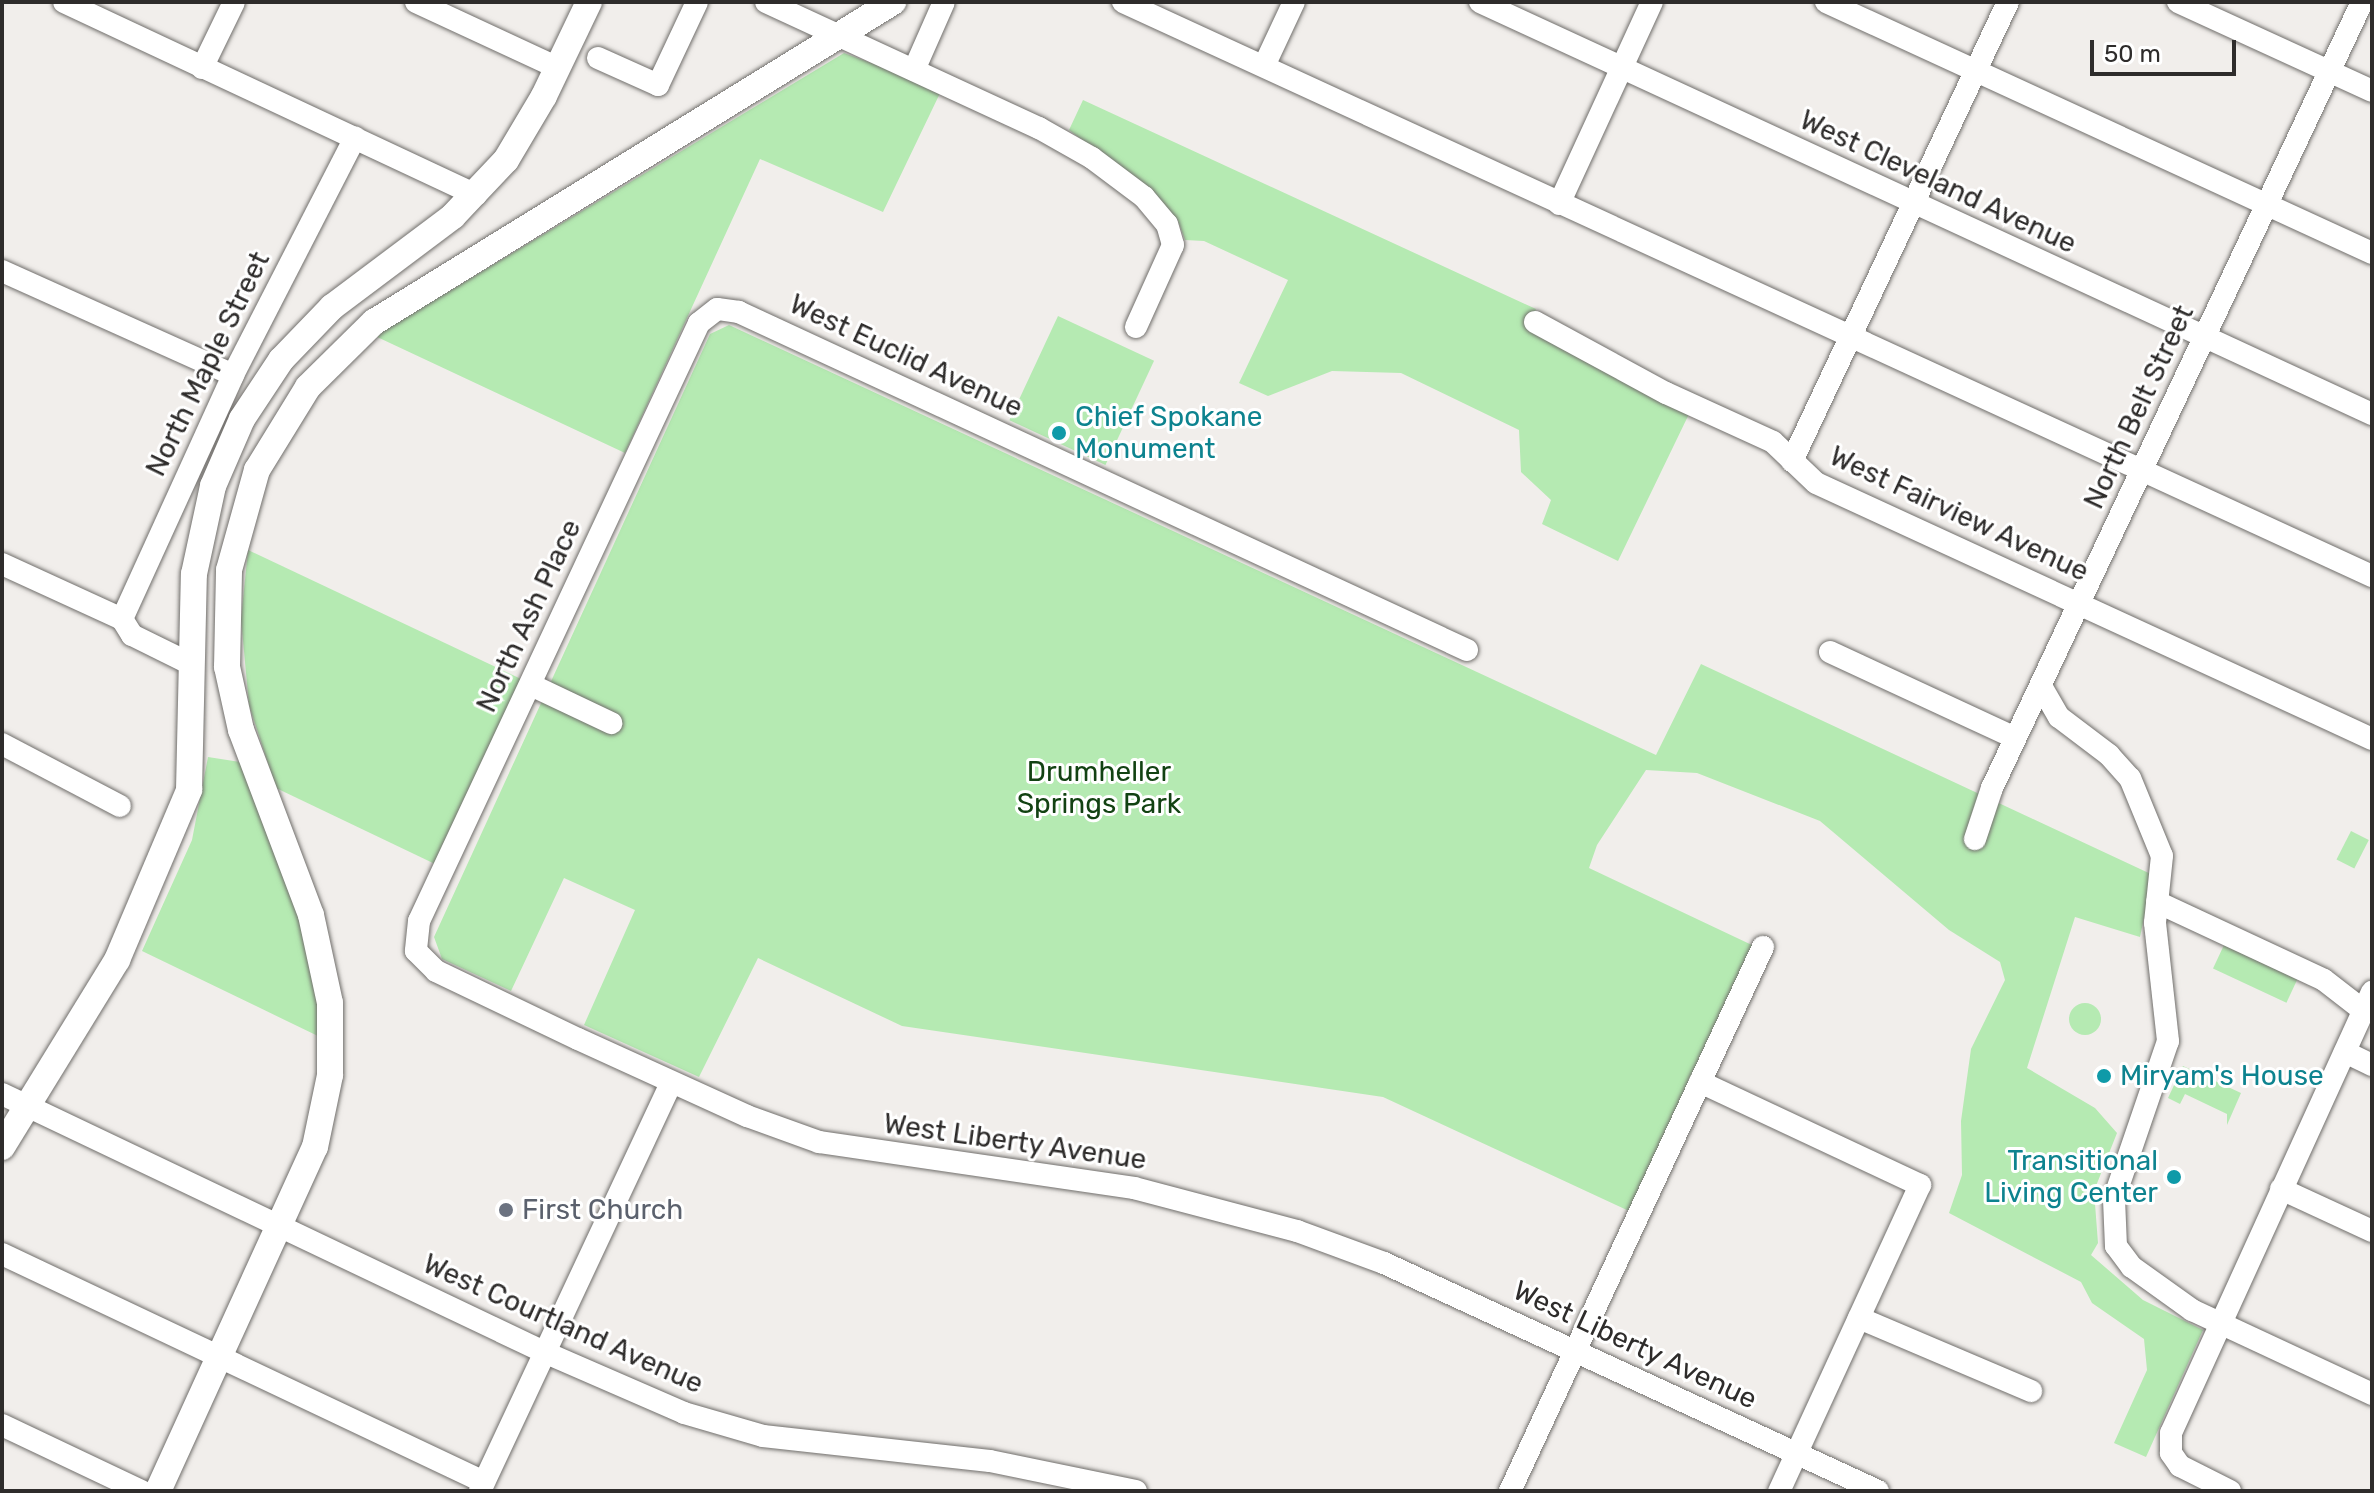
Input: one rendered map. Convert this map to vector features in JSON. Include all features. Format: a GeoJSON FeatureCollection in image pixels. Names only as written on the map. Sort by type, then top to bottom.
{"type":"FeatureCollection","features":[{"type":"Feature","properties":{"kind":"main road"},"geometry":{"type":"LineString","coordinates":[[2,1147],[14,1100],[117,960],[178,823],[193,763],[192,590],[206,508],[227,451],[254,399],[281,360],[332,307],[476,195],[523,135],[589,2]]}},
{"type":"Feature","properties":{"kind":"main road"},"geometry":{"type":"LineString","coordinates":[[158,1491],[282,1227],[315,1147],[330,1075],[330,1003],[311,915],[241,730],[227,667],[229,570],[257,470],[308,387],[374,322],[842,37],[893,2]]}},
{"type":"Feature","properties":{"kind":"street"},"geometry":{"type":"LineString","coordinates":[[64,2],[476,195]]}},
{"type":"Feature","properties":{"kind":"street"},"geometry":{"type":"LineString","coordinates":[[202,68],[234,2]]}},
{"type":"Feature","properties":{"kind":"street"},"geometry":{"type":"LineString","coordinates":[[416,2],[558,68]]}},
{"type":"Feature","properties":{"kind":"street"},"geometry":{"type":"LineString","coordinates":[[598,58],[658,85],[697,2]]}},
{"type":"Feature","properties":{"kind":"street"},"geometry":{"type":"LineString","coordinates":[[766,2],[914,70],[1092,158],[1153,207],[1173,241],[1136,327]]}},
{"type":"Feature","properties":{"kind":"street"},"geometry":{"type":"LineString","coordinates":[[914,70],[944,2]]}},
{"type":"Feature","properties":{"kind":"street"},"geometry":{"type":"LineString","coordinates":[[1123,2],[2372,576]]}},
{"type":"Feature","properties":{"kind":"street"},"geometry":{"type":"LineString","coordinates":[[1264,66],[1294,2]]}},
{"type":"Feature","properties":{"kind":"street","name":"West Cleveland Avenue"},"geometry":{"type":"LineString","coordinates":[[1480,2],[2372,414]]}},
{"type":"Feature","properties":{"kind":"street"},"geometry":{"type":"LineString","coordinates":[[1559,204],[1652,2]]}},
{"type":"Feature","properties":{"kind":"street"},"geometry":{"type":"LineString","coordinates":[[1826,2],[2372,253]]}},
{"type":"Feature","properties":{"kind":"street"},"geometry":{"type":"LineString","coordinates":[[1792,461],[2008,2]]}},
{"type":"Feature","properties":{"kind":"street"},"geometry":{"type":"LineString","coordinates":[[2178,2],[2372,91]]}},
{"type":"Feature","properties":{"kind":"street","name":"North Belt Street"},"geometry":{"type":"LineString","coordinates":[[1975,839],[2015,738],[2362,2]]}},
{"type":"Feature","properties":{"kind":"street","name":"North Maple Street"},"geometry":{"type":"LineString","coordinates":[[122,619],[233,375],[355,138]]}},
{"type":"Feature","properties":{"kind":"street"},"geometry":{"type":"LineString","coordinates":[[2,271],[233,375]]}},
{"type":"Feature","properties":{"kind":"street","name":"West Euclid Avenue"},"geometry":{"type":"LineString","coordinates":[[710,312],[739,312],[1467,650]]}},
{"type":"Feature","properties":{"kind":"street","name":"North Ash Place"},"geometry":{"type":"LineString","coordinates":[[416,951],[419,921],[699,323],[710,312]]}},
{"type":"Feature","properties":{"kind":"street","name":"West Fairview Avenue"},"geometry":{"type":"LineString","coordinates":[[1535,322],[1656,388],[1769,439],[1816,483],[2372,739]]}},
{"type":"Feature","properties":{"kind":"street"},"geometry":{"type":"LineString","coordinates":[[2,564],[122,619],[132,635],[193,665]]}},
{"type":"Feature","properties":{"kind":"street"},"geometry":{"type":"LineString","coordinates":[[1830,652],[2015,738]]}},
{"type":"Feature","properties":{"kind":"street"},"geometry":{"type":"LineString","coordinates":[[531,685],[611,723]]}},
{"type":"Feature","properties":{"kind":"street"},"geometry":{"type":"LineString","coordinates":[[2041,686],[2059,717],[2117,762],[2136,789],[2162,856],[2157,902],[2168,1041],[2116,1191],[2113,1237],[2125,1260],[2149,1281],[2220,1324],[2372,1394]]}},
{"type":"Feature","properties":{"kind":"street"},"geometry":{"type":"LineString","coordinates":[[2,744],[120,806]]}},
{"type":"Feature","properties":{"kind":"street"},"geometry":{"type":"LineString","coordinates":[[2157,902],[2368,1002],[2220,1324],[2170,1444],[2180,1466],[2230,1491]]}},
{"type":"Feature","properties":{"kind":"street"},"geometry":{"type":"LineString","coordinates":[[1518,1488],[1575,1350],[1763,947]]}},
{"type":"Feature","properties":{"kind":"street","name":"West Liberty Avenue"},"geometry":{"type":"LineString","coordinates":[[416,951],[436,971],[671,1083],[819,1142],[1134,1188],[1297,1231],[1384,1263],[1878,1491]]}},
{"type":"Feature","properties":{"kind":"street"},"geometry":{"type":"LineString","coordinates":[[2345,1052],[2372,1065]]}},
{"type":"Feature","properties":{"kind":"street"},"geometry":{"type":"LineString","coordinates":[[1700,1082],[1920,1185],[1779,1491]]}},
{"type":"Feature","properties":{"kind":"street"},"geometry":{"type":"LineString","coordinates":[[2,1254],[221,1357],[482,1486],[671,1083]]}},
{"type":"Feature","properties":{"kind":"street","name":"West Courtland Avenue"},"geometry":{"type":"LineString","coordinates":[[14,1100],[544,1352],[684,1413],[763,1436],[990,1461],[1136,1491]]}},
{"type":"Feature","properties":{"kind":"street"},"geometry":{"type":"LineString","coordinates":[[2281,1189],[2372,1231]]}},
{"type":"Feature","properties":{"kind":"street"},"geometry":{"type":"LineString","coordinates":[[1859,1318],[2031,1391]]}},
{"type":"Feature","properties":{"kind":"street"},"geometry":{"type":"LineString","coordinates":[[2,1425],[141,1491]]}},
{"type":"Feature","properties":{"kind":"green space"},"geometry":{"type":"Polygon","coordinates":[[[844,53],[942,89],[883,212],[760,159],[625,453],[375,336],[844,53]]]}},
{"type":"Feature","properties":{"kind":"green space"},"geometry":{"type":"Polygon","coordinates":[[[1083,100],[1536,309],[1529,328],[1689,414],[1618,561],[1542,524],[1551,500],[1521,472],[1519,430],[1401,373],[1332,371],[1268,396],[1239,383],[1288,280],[1204,241],[1185,240],[1178,221],[1145,188],[1069,130],[1083,100]]]}},
{"type":"Feature","properties":{"kind":"green space"},"geometry":{"type":"Polygon","coordinates":[[[1058,316],[1154,361],[1105,465],[1009,420],[1058,316]]]}},
{"type":"Feature","properties":{"kind":"green space","name":"Drumheller Springs Park"},"geometry":{"type":"Polygon","coordinates":[[[729,325],[1656,755],[1701,664],[2153,875],[2140,937],[2075,917],[2027,1068],[2095,1108],[2117,1133],[2094,1191],[2098,1243],[2091,1255],[2143,1300],[2203,1330],[2146,1457],[2114,1443],[2147,1370],[2144,1339],[2092,1303],[2081,1282],[1949,1213],[1962,1175],[1961,1121],[1971,1049],[2005,980],[2000,962],[1949,930],[1820,821],[1697,773],[1646,770],[1597,845],[1589,868],[1754,946],[1629,1211],[1383,1097],[902,1026],[758,958],[699,1077],[584,1025],[635,910],[564,878],[511,991],[442,959],[434,937],[710,334],[729,325]]]}},
{"type":"Feature","properties":{"kind":"green space"},"geometry":{"type":"Polygon","coordinates":[[[248,550],[521,679],[435,864],[276,788],[249,705],[241,619],[248,550]]]}},
{"type":"Feature","properties":{"kind":"green space"},"geometry":{"type":"Polygon","coordinates":[[[208,757],[240,762],[301,922],[318,1000],[320,1037],[142,951],[192,840],[208,757]]]}},
{"type":"Feature","properties":{"kind":"green space"},"geometry":{"type":"Polygon","coordinates":[[[2351,831],[2369,840],[2354,869],[2336,860],[2351,831]]]}},
{"type":"Feature","properties":{"kind":"green space"},"geometry":{"type":"Polygon","coordinates":[[[2224,945],[2297,979],[2286,1003],[2213,969],[2224,945]]]}},
{"type":"Feature","properties":{"kind":"green space"},"geometry":{"type":"Polygon","coordinates":[[[2085,1003],[2096,1008],[2101,1019],[2096,1030],[2085,1035],[2074,1030],[2069,1019],[2074,1008],[2085,1003]]]}},
{"type":"Feature","properties":{"kind":"green space"},"geometry":{"type":"Polygon","coordinates":[[[2183,1066],[2241,1093],[2227,1125],[2227,1114],[2185,1094],[2180,1104],[2168,1098],[2183,1066]]]}},
{"type":"Feature","properties":{"kind":"place","name":"Chief Spokane Monument"},"geometry":{"type":"Point","coordinates":[1059,433]}},
{"type":"Feature","properties":{"kind":"place","name":"Miryam's House"},"geometry":{"type":"Point","coordinates":[2104,1076]}},
{"type":"Feature","properties":{"kind":"place","name":"Transitional Living Center"},"geometry":{"type":"Point","coordinates":[2174,1177]}},
{"type":"Feature","properties":{"kind":"place","name":"First Church"},"geometry":{"type":"Point","coordinates":[506,1210]}}]}
